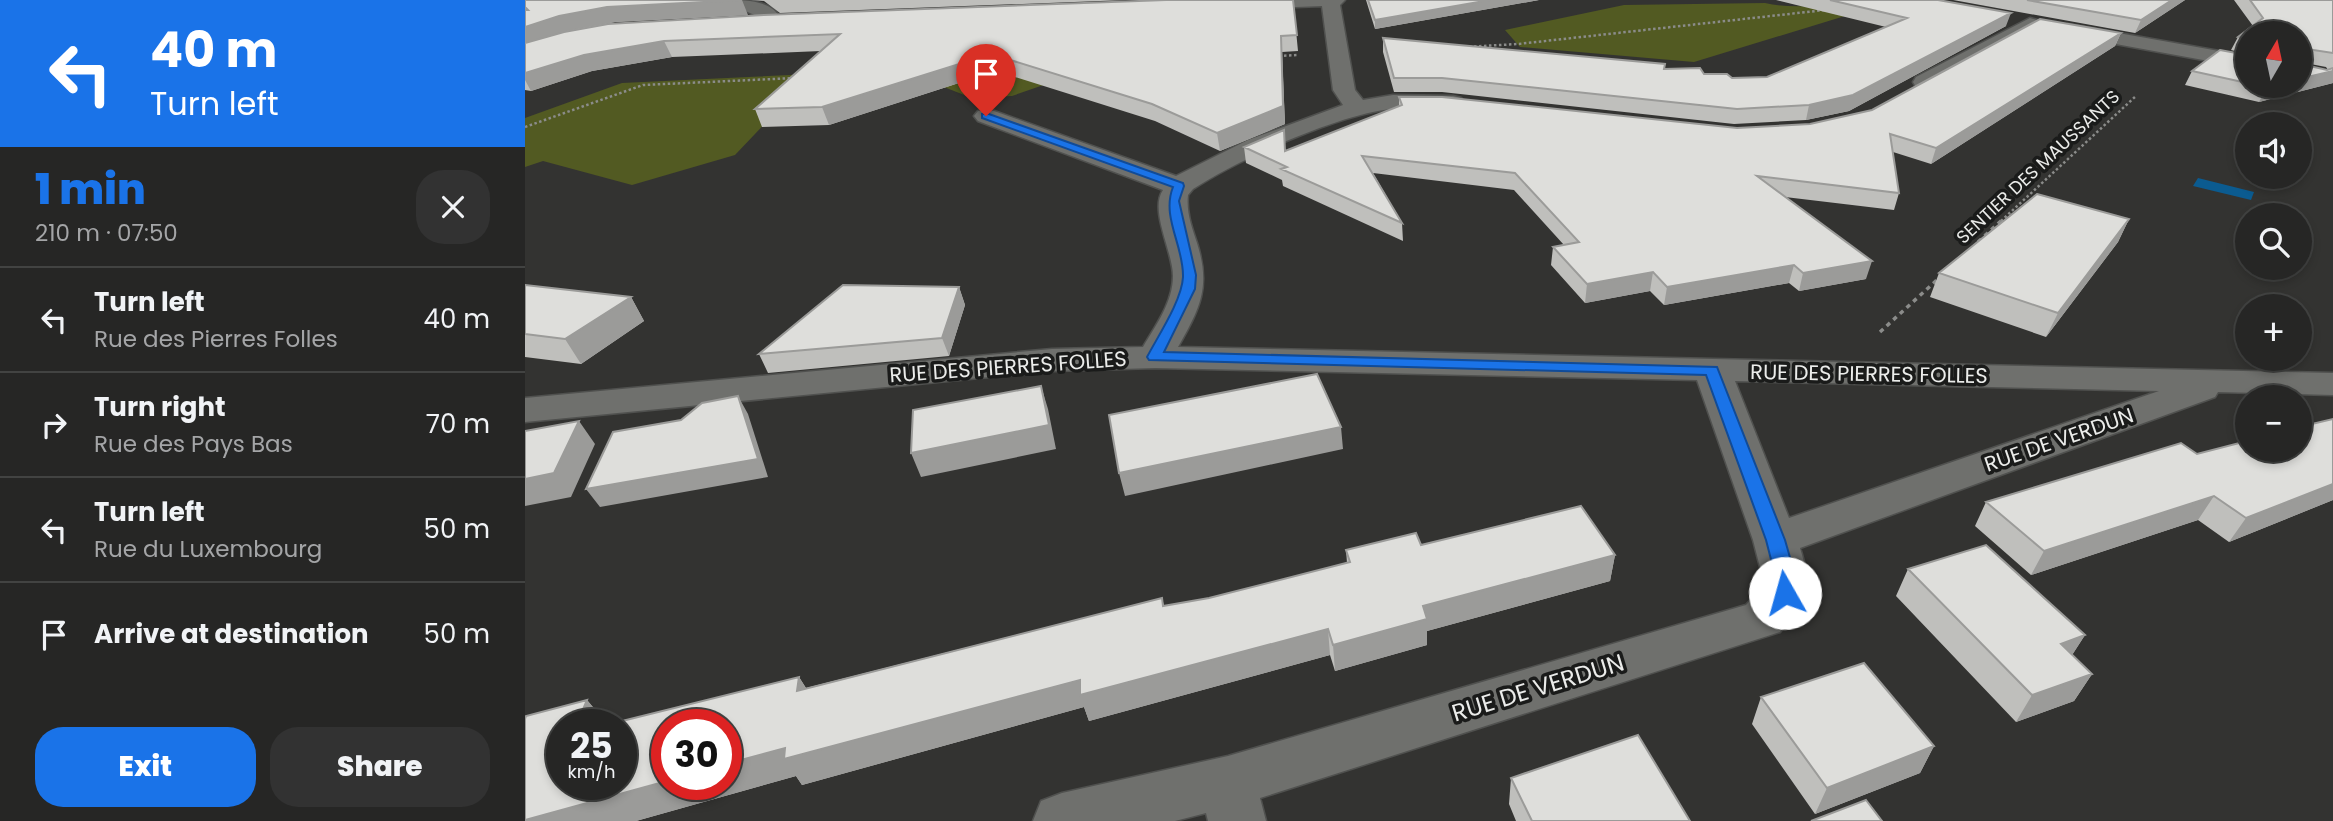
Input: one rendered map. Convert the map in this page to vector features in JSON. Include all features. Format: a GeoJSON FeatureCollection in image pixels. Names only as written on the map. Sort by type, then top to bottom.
{"type":"FeatureCollection","features":[{"type":"Feature","properties":{"kind":"street"},"geometry":{"type":"LineString","coordinates":[[736,0],[766,13],[770,16],[770,22]]}},
{"type":"Feature","properties":{"kind":"street"},"geometry":{"type":"LineString","coordinates":[[1221,5],[1336,0]]}},
{"type":"Feature","properties":{"kind":"street"},"geometry":{"type":"LineString","coordinates":[[1330,1],[1344,90],[1357,108]]}},
{"type":"Feature","properties":{"kind":"street"},"geometry":{"type":"LineString","coordinates":[[2003,18],[2235,60]]}},
{"type":"Feature","properties":{"kind":"street"},"geometry":{"type":"LineString","coordinates":[[743,23],[840,20]]}},
{"type":"Feature","properties":{"kind":"street"},"geometry":{"type":"LineString","coordinates":[[1904,93],[2030,24]]}},
{"type":"Feature","properties":{"kind":"street"},"geometry":{"type":"LineString","coordinates":[[1155,357],[1188,289],[1189,275],[1173,201],[1179,186],[1198,172],[1232,156],[1357,108],[1393,102],[1470,105]]}},
{"type":"Feature","properties":{"kind":"street"},"geometry":{"type":"LineString","coordinates":[[986,116],[1179,186]]}},
{"type":"Feature","properties":{"kind":"street","name":"RUE DES PIERRES FOLLES"},"geometry":{"type":"LineString","coordinates":[[525,410],[1052,360],[1155,357],[2333,384]]}},
{"type":"Feature","properties":{"kind":"street","name":"RUE DE VERDUN"},"geometry":{"type":"LineString","coordinates":[[1062,821],[1232,801],[1763,619],[1785,593],[1785,575],[1775,540],[1712,370]]}},
{"type":"Feature","properties":{"kind":"street","name":"RUE DE VERDUN"},"geometry":{"type":"LineString","coordinates":[[1775,540],[2224,382]]}},
{"type":"Feature","properties":{"kind":"path"},"geometry":{"type":"LineString","coordinates":[[1463,47],[1518,44],[1835,9]]}},
{"type":"Feature","properties":{"kind":"path"},"geometry":{"type":"LineString","coordinates":[[1270,56],[1338,53]]}},
{"type":"Feature","properties":{"kind":"path"},"geometry":{"type":"LineString","coordinates":[[525,127],[642,85],[807,78]]}},
{"type":"Feature","properties":{"kind":"path","name":"SENTIER DES MAUSSANTS"},"geometry":{"type":"LineString","coordinates":[[1976,244],[2136,96]]}},
{"type":"Feature","properties":{"kind":"path","name":"SENTIER DES MAUSSANTS"},"geometry":{"type":"LineString","coordinates":[[1836,373],[1946,271]]}},
{"type":"Feature","properties":{"kind":"green space"},"geometry":{"type":"Polygon","coordinates":[[[1765,3],[1847,8],[1858,12],[1694,62],[1520,47],[1505,30],[1624,5],[1765,3]]]}},
{"type":"Feature","properties":{"kind":"green space"},"geometry":{"type":"Polygon","coordinates":[[[1122,58],[1012,96],[972,98],[913,75],[1122,58]]]}},
{"type":"Feature","properties":{"kind":"green space"},"geometry":{"type":"Polygon","coordinates":[[[812,74],[735,155],[632,185],[543,161],[525,167],[525,118],[622,83],[812,74]]]}},
{"type":"Feature","properties":{"kind":"water"},"geometry":{"type":"Polygon","coordinates":[[[2198,178],[2254,192],[2251,200],[2193,186],[2198,178]]]}},
{"type":"Feature","properties":{"kind":"building"},"geometry":{"type":"Polygon","coordinates":[[[525,0],[742,0],[607,7],[559,16],[525,27],[525,10],[528,10],[525,0]]]}},
{"type":"Feature","properties":{"kind":"building"},"geometry":{"type":"Polygon","coordinates":[[[1166,0],[1293,0],[1297,35],[1281,36],[1283,106],[1217,133],[1152,104],[991,54],[822,107],[755,109],[840,34],[664,41],[584,55],[525,73],[525,43],[608,24],[764,15],[1166,0]]]}},
{"type":"Feature","properties":{"kind":"building"},"geometry":{"type":"Polygon","coordinates":[[[1368,0],[1490,0],[1375,20],[1368,0]]]}},
{"type":"Feature","properties":{"kind":"building"},"geometry":{"type":"Polygon","coordinates":[[[1830,0],[1938,0],[2011,13],[1853,95],[1809,105],[1737,109],[1442,78],[1394,78],[1383,38],[1665,64],[1664,69],[1700,68],[1704,74],[1727,74],[1732,78],[1767,77],[1907,18],[1830,0]]]}},
{"type":"Feature","properties":{"kind":"building"},"geometry":{"type":"Polygon","coordinates":[[[2027,0],[2172,0],[2141,20],[2027,0]]]}},
{"type":"Feature","properties":{"kind":"building"},"geometry":{"type":"Polygon","coordinates":[[[2250,0],[2333,0],[2333,53],[2312,50],[2312,21],[2259,21],[2263,18],[2250,0]]]}},
{"type":"Feature","properties":{"kind":"building"},"geometry":{"type":"Polygon","coordinates":[[[2040,19],[2121,33],[1936,148],[1890,134],[1899,193],[1757,176],[1872,261],[1803,273],[1794,265],[1667,287],[1653,272],[1587,284],[1553,247],[1579,242],[1515,173],[1362,156],[1402,223],[1281,169],[1287,167],[1244,147],[1284,130],[1285,151],[1402,105],[1399,97],[1442,97],[1737,128],[1810,124],[1872,110],[2040,19]]]}},
{"type":"Feature","properties":{"kind":"building"},"geometry":{"type":"Polygon","coordinates":[[[2220,50],[2235,53],[2235,80],[2192,71],[2220,50]]]}},
{"type":"Feature","properties":{"kind":"building"},"geometry":{"type":"Polygon","coordinates":[[[2312,67],[2327,70],[2333,68],[2333,71],[2312,76],[2312,67]]]}},
{"type":"Feature","properties":{"kind":"building"},"geometry":{"type":"Polygon","coordinates":[[[2037,194],[2129,219],[2058,313],[1939,273],[2037,194]]]}},
{"type":"Feature","properties":{"kind":"building"},"geometry":{"type":"Polygon","coordinates":[[[525,285],[631,297],[565,339],[525,334],[525,285]]]}},
{"type":"Feature","properties":{"kind":"building"},"geometry":{"type":"Polygon","coordinates":[[[843,285],[959,287],[942,338],[759,354],[843,285]]]}},
{"type":"Feature","properties":{"kind":"building"},"geometry":{"type":"Polygon","coordinates":[[[1317,374],[1341,427],[1119,473],[1109,415],[1317,374]]]}},
{"type":"Feature","properties":{"kind":"building"},"geometry":{"type":"Polygon","coordinates":[[[1041,386],[1049,425],[911,453],[913,410],[1041,386]]]}},
{"type":"Feature","properties":{"kind":"building"},"geometry":{"type":"Polygon","coordinates":[[[738,396],[758,459],[586,489],[613,432],[681,420],[702,403],[738,396]]]}},
{"type":"Feature","properties":{"kind":"building"},"geometry":{"type":"Polygon","coordinates":[[[2333,419],[2333,484],[2246,518],[2214,496],[2044,551],[1986,502],[2181,443],[2197,454],[2235,444],[2235,462],[2312,462],[2312,424],[2333,419]]]}},
{"type":"Feature","properties":{"kind":"building"},"geometry":{"type":"Polygon","coordinates":[[[579,421],[554,473],[525,479],[525,431],[579,421]]]}},
{"type":"Feature","properties":{"kind":"building"},"geometry":{"type":"Polygon","coordinates":[[[1581,506],[1615,555],[1423,606],[1427,619],[1333,645],[1328,629],[1080,695],[1080,680],[784,759],[785,748],[742,760],[742,709],[670,709],[799,677],[797,691],[1162,598],[1163,606],[1209,598],[1350,562],[1346,550],[1416,533],[1421,545],[1581,506]]]}},
{"type":"Feature","properties":{"kind":"building"},"geometry":{"type":"Polygon","coordinates":[[[1986,545],[2085,635],[2061,644],[2092,674],[2032,695],[1908,569],[1986,545]]]}},
{"type":"Feature","properties":{"kind":"building"},"geometry":{"type":"Polygon","coordinates":[[[1864,663],[1934,746],[1827,788],[1761,697],[1864,663]]]}},
{"type":"Feature","properties":{"kind":"building"},"geometry":{"type":"Polygon","coordinates":[[[587,700],[583,709],[553,709],[587,700]]]}},
{"type":"Feature","properties":{"kind":"building"},"geometry":{"type":"Polygon","coordinates":[[[546,711],[546,800],[598,800],[525,820],[526,716],[546,711]]]}},
{"type":"Feature","properties":{"kind":"building"},"geometry":{"type":"Polygon","coordinates":[[[651,714],[651,785],[637,789],[637,717],[651,714]]]}},
{"type":"Feature","properties":{"kind":"building"},"geometry":{"type":"Polygon","coordinates":[[[1638,735],[1690,821],[1532,821],[1511,778],[1638,735]]]}},
{"type":"Feature","properties":{"kind":"building"},"geometry":{"type":"Polygon","coordinates":[[[1866,800],[1882,821],[1811,821],[1866,800]]]}},
{"type":"Feature","properties":{"kind":"route"},"geometry":{"type":"LineString","coordinates":[[986,116],[1179,186],[1173,201],[1189,275],[1188,289],[1155,357],[1712,370],[1775,540],[1785,575],[1785,593]]}}]}
